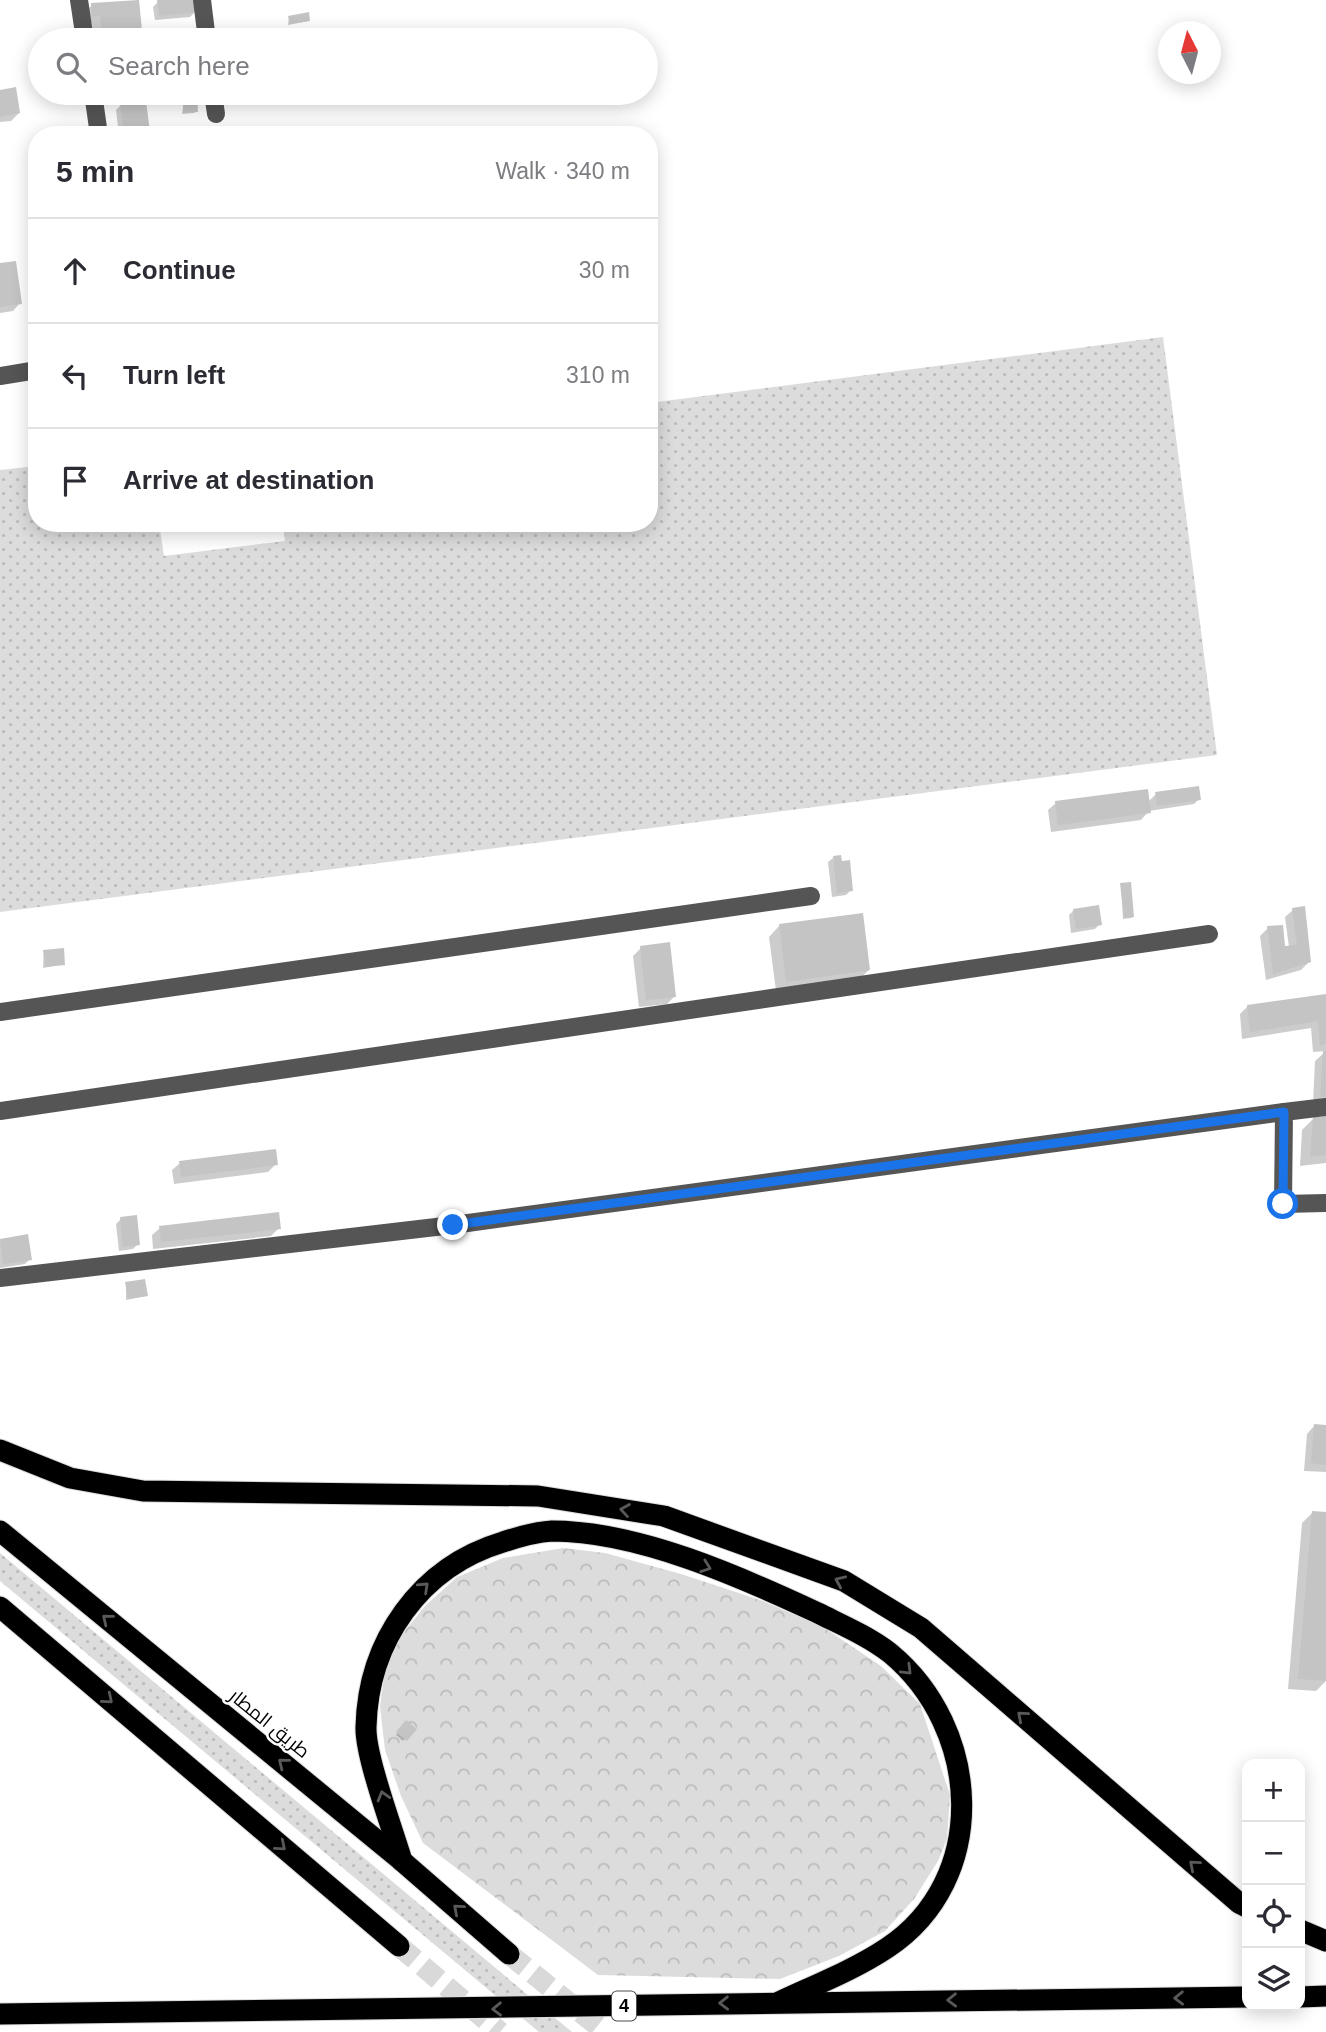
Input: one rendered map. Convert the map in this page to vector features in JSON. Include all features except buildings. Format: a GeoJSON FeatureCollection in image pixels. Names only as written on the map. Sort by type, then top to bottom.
{"type":"FeatureCollection","features":[{"type":"Feature","properties":{"kind":"highway"},"geometry":{"type":"LineString","coordinates":[[0,1450],[70,1478],[143,1491],[538,1496],[664,1516],[844,1581],[921,1628],[1242,1904]]}},
{"type":"Feature","properties":{"kind":"highway","name":"طريق المطار"},"geometry":{"type":"LineString","coordinates":[[0,1531],[402,1861],[509,1954]]}},
{"type":"Feature","properties":{"kind":"highway"},"geometry":{"type":"LineString","coordinates":[[402,1861],[365,1731],[369,1686],[390,1629],[407,1604],[455,1562],[484,1547],[551,1531],[605,1537],[660,1550],[768,1589],[862,1634],[890,1653],[915,1679],[952,1742],[962,1778],[964,1812],[958,1849],[948,1876],[936,1899],[914,1925],[889,1948],[779,2002]]}},
{"type":"Feature","properties":{"kind":"highway"},"geometry":{"type":"LineString","coordinates":[[0,1607],[399,1946]]}},
{"type":"Feature","properties":{"kind":"highway"},"geometry":{"type":"LineString","coordinates":[[1305,1932],[1326,1941]]}},
{"type":"Feature","properties":{"kind":"highway"},"geometry":{"type":"LineString","coordinates":[[1305,1997],[1326,1996]]}},
{"type":"Feature","properties":{"kind":"highway","name":"4"},"geometry":{"type":"LineString","coordinates":[[4,2013],[397,2011],[779,2002],[1242,1997]]}},
{"type":"Feature","properties":{"kind":"street"},"geometry":{"type":"LineString","coordinates":[[79,0],[83,28]]}},
{"type":"Feature","properties":{"kind":"street"},"geometry":{"type":"LineString","coordinates":[[202,0],[206,28]]}},
{"type":"Feature","properties":{"kind":"street"},"geometry":{"type":"LineString","coordinates":[[95,105],[98,126]]}},
{"type":"Feature","properties":{"kind":"street"},"geometry":{"type":"LineString","coordinates":[[215,105],[216,114]]}},
{"type":"Feature","properties":{"kind":"street"},"geometry":{"type":"LineString","coordinates":[[0,376],[28,371]]}},
{"type":"Feature","properties":{"kind":"street"},"geometry":{"type":"LineString","coordinates":[[0,1012],[811,896]]}},
{"type":"Feature","properties":{"kind":"street"},"geometry":{"type":"LineString","coordinates":[[0,1111],[1209,934]]}},
{"type":"Feature","properties":{"kind":"street"},"geometry":{"type":"LineString","coordinates":[[0,1278],[453,1225],[1326,1107]]}},
{"type":"Feature","properties":{"kind":"street"},"geometry":{"type":"LineString","coordinates":[[1284,1112],[1283,1204],[1326,1203]]}},
{"type":"Feature","properties":{"kind":"green space"},"geometry":{"type":"Polygon","coordinates":[[[1163,337],[1217,755],[0,912],[0,470],[28,467],[28,532],[160,532],[164,556],[285,541],[284,532],[658,532],[658,402],[1163,337]]]}},
{"type":"Feature","properties":{"kind":"green space"},"geometry":{"type":"Polygon","coordinates":[[[563,1548],[605,1553],[681,1574],[760,1600],[823,1627],[881,1666],[920,1704],[950,1795],[947,1839],[938,1861],[914,1899],[885,1931],[839,1956],[780,1979],[598,1975],[423,1843],[401,1796],[385,1750],[380,1707],[385,1670],[400,1637],[425,1606],[457,1577],[503,1558],[563,1548]]]}},
{"type":"Feature","properties":{"kind":"green space"},"geometry":{"type":"Polygon","coordinates":[[[0,1553],[572,2032],[539,2032],[0,1581],[0,1553]]]}},
{"type":"Feature","properties":{"kind":"tunnel"},"geometry":{"type":"LineString","coordinates":[[399,1946],[500,2032]]}},
{"type":"Feature","properties":{"kind":"tunnel"},"geometry":{"type":"LineString","coordinates":[[509,1954],[605,2032]]}},
{"type":"Feature","properties":{"kind":"route"},"geometry":{"type":"LineString","coordinates":[[453,1225],[1284,1112],[1283,1204]]}}]}
